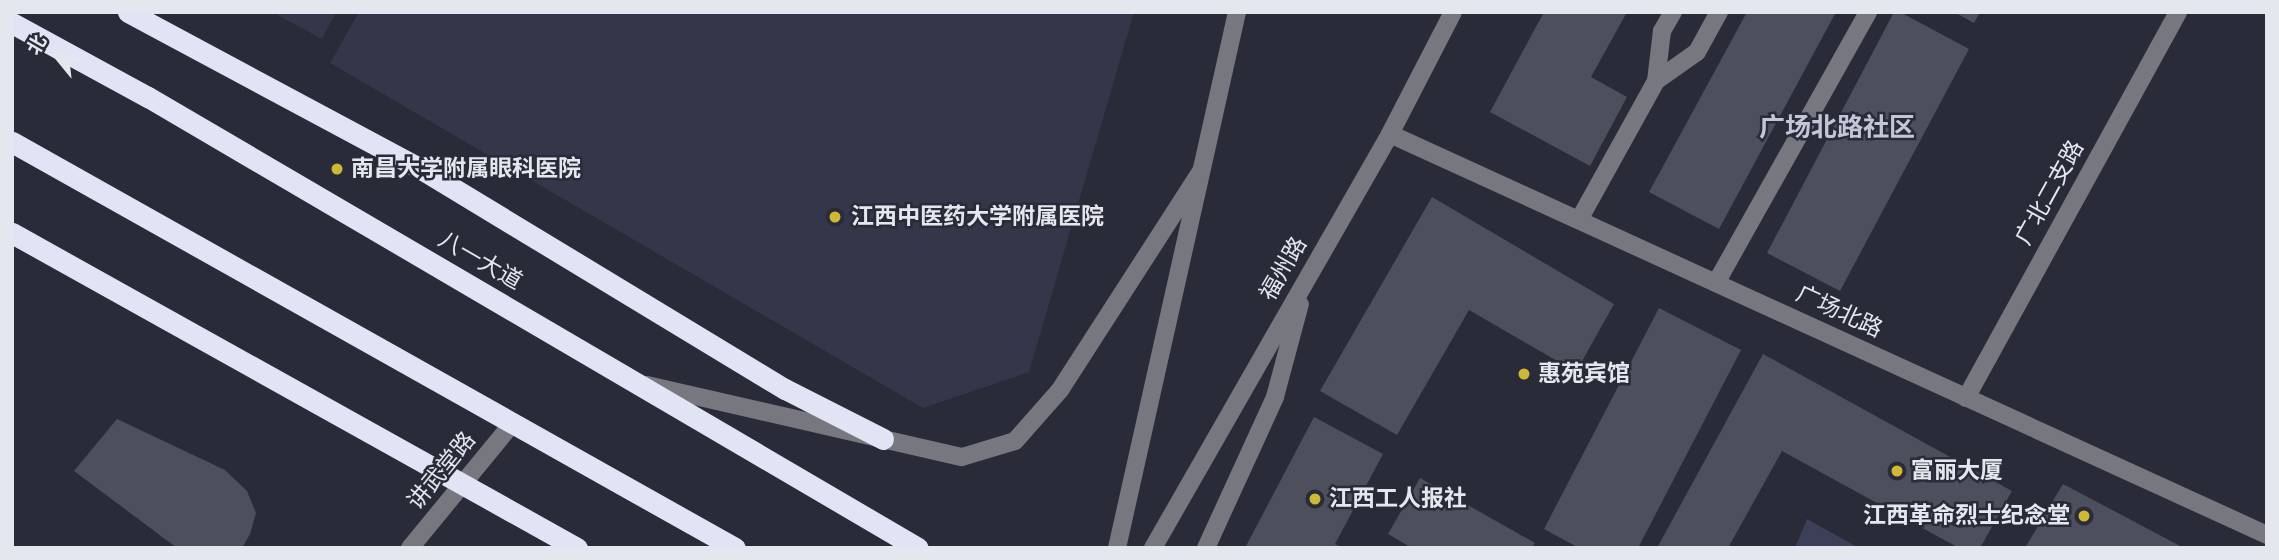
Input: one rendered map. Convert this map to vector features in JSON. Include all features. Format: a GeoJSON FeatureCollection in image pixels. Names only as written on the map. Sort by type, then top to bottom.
{"type":"FeatureCollection","features":[{"type":"Feature","properties":{"kind":"highway"},"geometry":{"type":"LineString","coordinates":[[128,12],[423,170],[785,389],[883,439]]}},
{"type":"Feature","properties":{"kind":"highway","name":"八一大道"},"geometry":{"type":"LineString","coordinates":[[12,23],[160,104],[918,548]]}},
{"type":"Feature","properties":{"kind":"highway"},"geometry":{"type":"LineString","coordinates":[[12,142],[511,425],[735,548]]}},
{"type":"Feature","properties":{"kind":"highway"},"geometry":{"type":"LineString","coordinates":[[12,233],[577,548]]}},
{"type":"Feature","properties":{"kind":"street"},"geometry":{"type":"LineString","coordinates":[[1118,548],[1237,12]]}},
{"type":"Feature","properties":{"kind":"street","name":"福州路"},"geometry":{"type":"LineString","coordinates":[[1153,548],[1390,134],[1452,12]]}},
{"type":"Feature","properties":{"kind":"street"},"geometry":{"type":"LineString","coordinates":[[1580,220],[1656,81],[1662,32],[1673,12]]}},
{"type":"Feature","properties":{"kind":"street"},"geometry":{"type":"LineString","coordinates":[[1656,81],[1697,52],[1719,12]]}},
{"type":"Feature","properties":{"kind":"street"},"geometry":{"type":"LineString","coordinates":[[1716,283],[1868,12]]}},
{"type":"Feature","properties":{"kind":"street","name":"广北二支路"},"geometry":{"type":"LineString","coordinates":[[1966,398],[2178,12]]}},
{"type":"Feature","properties":{"kind":"street","name":"广场北路"},"geometry":{"type":"LineString","coordinates":[[1390,134],[2267,535]]}},
{"type":"Feature","properties":{"kind":"street"},"geometry":{"type":"LineString","coordinates":[[634,382],[962,457],[1015,441],[1060,390],[1201,171]]}},
{"type":"Feature","properties":{"kind":"street"},"geometry":{"type":"LineString","coordinates":[[1206,548],[1275,397],[1307,278]]}},
{"type":"Feature","properties":{"kind":"street","name":"讲武堂路"},"geometry":{"type":"LineString","coordinates":[[411,548],[511,425]]}},
{"type":"Feature","properties":{"kind":"shaded area"},"geometry":{"type":"Polygon","coordinates":[[[272,12],[336,12],[322,39],[272,12]]]}},
{"type":"Feature","properties":{"kind":"shaded area","name":"江西中医药大学附属医院"},"geometry":{"type":"Polygon","coordinates":[[[359,12],[1134,12],[1029,372],[923,408],[330,63],[359,12]]]}},
{"type":"Feature","properties":{"kind":"shaded area"},"geometry":{"type":"Polygon","coordinates":[[[1807,519],[1859,548],[1795,548],[1807,519]]]}},
{"type":"Feature","properties":{"kind":"building"},"geometry":{"type":"Polygon","coordinates":[[[1544,12],[1627,12],[1591,77],[1627,97],[1590,166],[1490,112],[1544,12]]]}},
{"type":"Feature","properties":{"kind":"building"},"geometry":{"type":"Polygon","coordinates":[[[1747,12],[1836,12],[1719,229],[1649,192],[1747,12]]]}},
{"type":"Feature","properties":{"kind":"building"},"geometry":{"type":"Polygon","coordinates":[[[1894,12],[1900,12],[1969,49],[1840,291],[1767,253],[1894,12]]]}},
{"type":"Feature","properties":{"kind":"building"},"geometry":{"type":"Polygon","coordinates":[[[1954,12],[1980,12],[1974,23],[1954,12]]]}},
{"type":"Feature","properties":{"kind":"building"},"geometry":{"type":"Polygon","coordinates":[[[1432,197],[1614,304],[1576,372],[1469,310],[1397,435],[1320,391],[1432,197]]]}},
{"type":"Feature","properties":{"kind":"building"},"geometry":{"type":"Polygon","coordinates":[[[1659,308],[1741,350],[1638,548],[1579,548],[1544,529],[1659,308]]]}},
{"type":"Feature","properties":{"kind":"building","name":"富丽大厦"},"geometry":{"type":"Polygon","coordinates":[[[1763,354],[2012,491],[1980,548],[1959,548],[1782,451],[1728,548],[1657,548],[1763,354]]]}},
{"type":"Feature","properties":{"kind":"building","name":"江西工人报社"},"geometry":{"type":"Polygon","coordinates":[[[1314,417],[1383,454],[1335,544],[1343,548],[1245,548],[1314,417]]]}},
{"type":"Feature","properties":{"kind":"building"},"geometry":{"type":"Polygon","coordinates":[[[117,419],[225,470],[247,491],[256,513],[250,534],[242,548],[177,548],[74,471],[117,419]]]}},
{"type":"Feature","properties":{"kind":"building"},"geometry":{"type":"Polygon","coordinates":[[[1420,478],[1535,543],[1532,548],[1412,548],[1388,534],[1420,478]]]}},
{"type":"Feature","properties":{"kind":"building","name":"江西革命烈士纪念堂"},"geometry":{"type":"Polygon","coordinates":[[[2063,484],[2184,548],[2025,548],[2063,484]]]}},
{"type":"Feature","properties":{"kind":"place","name":"南昌大学附属眼科医院"},"geometry":{"type":"Point","coordinates":[337,169]}},
{"type":"Feature","properties":{"kind":"place","name":"江西中医药大学附属医院"},"geometry":{"type":"Point","coordinates":[835,217]}},
{"type":"Feature","properties":{"kind":"place","name":"惠苑宾馆"},"geometry":{"type":"Point","coordinates":[1524,374]}},
{"type":"Feature","properties":{"kind":"place","name":"富丽大厦"},"geometry":{"type":"Point","coordinates":[1897,471]}},
{"type":"Feature","properties":{"kind":"place","name":"江西工人报社"},"geometry":{"type":"Point","coordinates":[1315,499]}},
{"type":"Feature","properties":{"kind":"place","name":"江西革命烈士纪念堂"},"geometry":{"type":"Point","coordinates":[2084,516]}},
{"type":"Feature","properties":{"kind":"district","name":"广场北路社区"},"geometry":{"type":"Point","coordinates":[1837,129]}}]}
